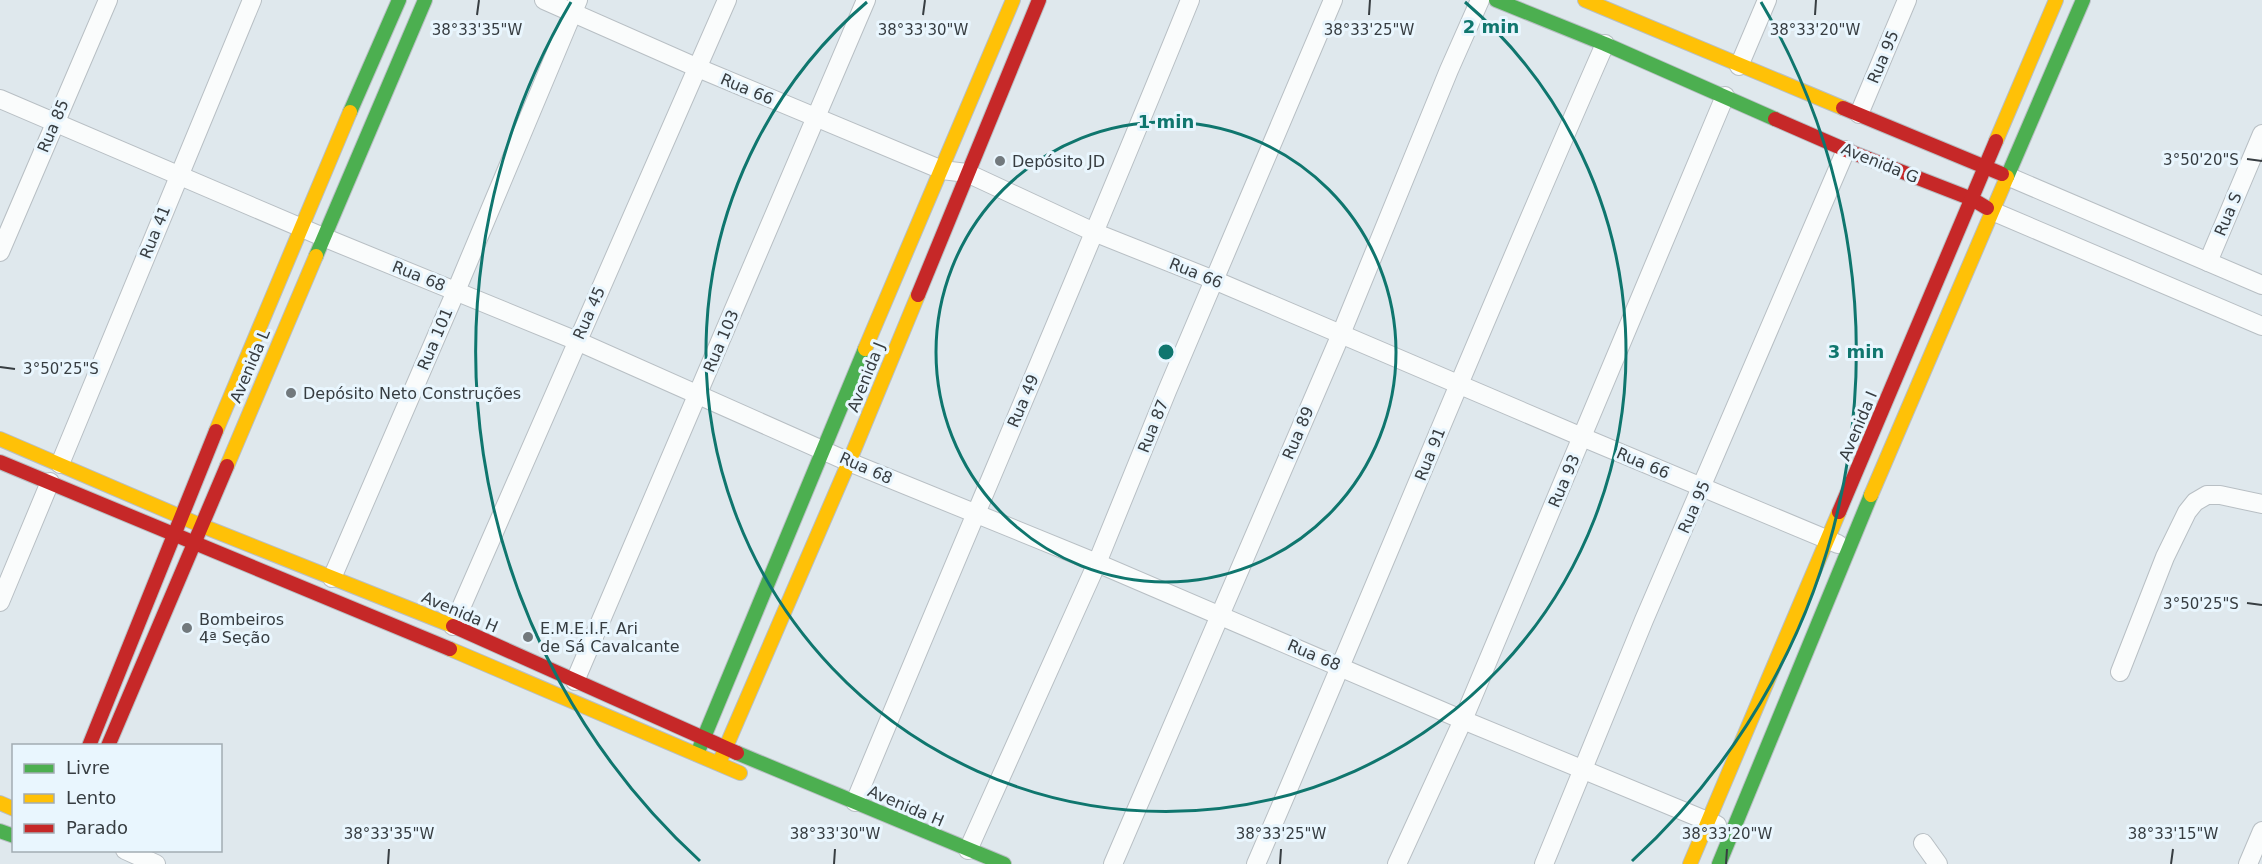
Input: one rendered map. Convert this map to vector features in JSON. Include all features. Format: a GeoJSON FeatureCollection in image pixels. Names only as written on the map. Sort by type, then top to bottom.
{"type":"FeatureCollection","features":[{"type":"Feature","properties":{"kind":"street","name":"Rua 85"},"geometry":{"type":"LineString","coordinates":[[0,252],[108,0]]}},
{"type":"Feature","properties":{"kind":"street","name":"Rua 41"},"geometry":{"type":"LineString","coordinates":[[60,464],[252,0]]}},
{"type":"Feature","properties":{"kind":"street","name":"Avenida L"},"geometry":{"type":"LineString","coordinates":[[90,744],[180,516],[300,226],[399,0]]}},
{"type":"Feature","properties":{"kind":"street","name":"Avenida L"},"geometry":{"type":"LineString","coordinates":[[109,744],[425,0]]}},
{"type":"Feature","properties":{"kind":"street","name":"Rua 66"},"geometry":{"type":"LineString","coordinates":[[544,0],[576,6],[698,68],[942,170],[967,173],[1096,233],[1214,280],[1848,548]]}},
{"type":"Feature","properties":{"kind":"street","name":"Rua 45"},"geometry":{"type":"LineString","coordinates":[[453,626],[727,0]]}},
{"type":"Feature","properties":{"kind":"street","name":"Rua 103"},"geometry":{"type":"LineString","coordinates":[[575,681],[866,0]]}},
{"type":"Feature","properties":{"kind":"street","name":"Avenida J"},"geometry":{"type":"LineString","coordinates":[[696,756],[823,448],[1013,0]]}},
{"type":"Feature","properties":{"kind":"street","name":"Avenida J"},"geometry":{"type":"LineString","coordinates":[[718,764],[849,462],[1039,0]]}},
{"type":"Feature","properties":{"kind":"street","name":"Rua 49"},"geometry":{"type":"LineString","coordinates":[[855,802],[974,514],[1096,233],[1190,0]]}},
{"type":"Feature","properties":{"kind":"street","name":"Rua 87"},"geometry":{"type":"LineString","coordinates":[[968,850],[1097,563],[1333,0]]}},
{"type":"Feature","properties":{"kind":"street","name":"Rua 89"},"geometry":{"type":"LineString","coordinates":[[1113,864],[1341,334],[1444,81],[1480,0]]}},
{"type":"Feature","properties":{"kind":"street","name":"Avenida G"},"geometry":{"type":"LineString","coordinates":[[1496,0],[1605,44],[1846,150],[1972,199],[1992,211],[2262,326]]}},
{"type":"Feature","properties":{"kind":"street"},"geometry":{"type":"LineString","coordinates":[[1585,0],[1622,7],[1739,66],[1859,114],[2262,285]]}},
{"type":"Feature","properties":{"kind":"street"},"geometry":{"type":"LineString","coordinates":[[1739,66],[1767,0]]}},
{"type":"Feature","properties":{"kind":"street","name":"Rua 95"},"geometry":{"type":"LineString","coordinates":[[1859,114],[1907,0]]}},
{"type":"Feature","properties":{"kind":"street","name":"Avenida I"},"geometry":{"type":"LineString","coordinates":[[1690,864],[2056,0]]}},
{"type":"Feature","properties":{"kind":"street"},"geometry":{"type":"LineString","coordinates":[[1719,864],[1848,548],[2083,0]]}},
{"type":"Feature","properties":{"kind":"street","name":"Rua 101"},"geometry":{"type":"LineString","coordinates":[[332,578],[576,6]]}},
{"type":"Feature","properties":{"kind":"street","name":"Rua 91"},"geometry":{"type":"LineString","coordinates":[[1256,864],[1605,44]]}},
{"type":"Feature","properties":{"kind":"street","name":"Rua 93"},"geometry":{"type":"LineString","coordinates":[[1397,864],[1463,720],[1725,96]]}},
{"type":"Feature","properties":{"kind":"street","name":"Rua 68"},"geometry":{"type":"LineString","coordinates":[[0,99],[323,237],[577,340],[823,448],[849,462],[1097,563],[1342,666],[1463,720],[1733,832]]}},
{"type":"Feature","properties":{"kind":"street","name":"Rua S"},"geometry":{"type":"LineString","coordinates":[[2208,262],[2262,134]]}},
{"type":"Feature","properties":{"kind":"street","name":"Rua 95"},"geometry":{"type":"LineString","coordinates":[[1544,864],[1644,620],[1703,488],[1846,150]]}},
{"type":"Feature","properties":{"kind":"street","name":"Avenida H"},"geometry":{"type":"LineString","coordinates":[[0,439],[200,525],[453,626],[726,748],[1004,864]]}},
{"type":"Feature","properties":{"kind":"street"},"geometry":{"type":"LineString","coordinates":[[0,462],[463,654],[751,778]]}},
{"type":"Feature","properties":{"kind":"street"},"geometry":{"type":"LineString","coordinates":[[0,602],[50,482]]}},
{"type":"Feature","properties":{"kind":"street"},"geometry":{"type":"LineString","coordinates":[[2120,672],[2165,557],[2191,507],[2207,495],[2236,497],[2262,504]]}},
{"type":"Feature","properties":{"kind":"street"},"geometry":{"type":"LineString","coordinates":[[2255,857],[2262,831]]}},
{"type":"Feature","properties":{"kind":"street"},"geometry":{"type":"LineString","coordinates":[[1923,843],[1938,864]]}},
{"type":"Feature","properties":{"kind":"street"},"geometry":{"type":"LineString","coordinates":[[129,852],[156,864]]}},
{"type":"Feature","properties":{"kind":"traffic: fast"},"geometry":{"type":"LineString","coordinates":[[350,112],[399,0]]}},
{"type":"Feature","properties":{"kind":"traffic: fast"},"geometry":{"type":"LineString","coordinates":[[316,256],[425,0]]}},
{"type":"Feature","properties":{"kind":"traffic: fast"},"geometry":{"type":"LineString","coordinates":[[1496,0],[1605,44],[1775,119]]}},
{"type":"Feature","properties":{"kind":"traffic: fast"},"geometry":{"type":"LineString","coordinates":[[2007,177],[2083,0]]}},
{"type":"Feature","properties":{"kind":"traffic: fast"},"geometry":{"type":"LineString","coordinates":[[697,754],[865,349]]}},
{"type":"Feature","properties":{"kind":"traffic: fast"},"geometry":{"type":"LineString","coordinates":[[1719,864],[1871,495]]}},
{"type":"Feature","properties":{"kind":"traffic: fast"},"geometry":{"type":"LineString","coordinates":[[737,753],[1004,864]]}},
{"type":"Feature","properties":{"kind":"traffic: fast"},"geometry":{"type":"LineString","coordinates":[[0,831],[12,835]]}},
{"type":"Feature","properties":{"kind":"traffic: slow"},"geometry":{"type":"LineString","coordinates":[[865,349],[1013,0]]}},
{"type":"Feature","properties":{"kind":"traffic: slow"},"geometry":{"type":"LineString","coordinates":[[1585,0],[1843,108]]}},
{"type":"Feature","properties":{"kind":"traffic: slow"},"geometry":{"type":"LineString","coordinates":[[1996,141],[2056,0]]}},
{"type":"Feature","properties":{"kind":"traffic: slow"},"geometry":{"type":"LineString","coordinates":[[216,431],[350,112]]}},
{"type":"Feature","properties":{"kind":"traffic: slow"},"geometry":{"type":"LineString","coordinates":[[1871,495],[2007,177]]}},
{"type":"Feature","properties":{"kind":"traffic: slow"},"geometry":{"type":"LineString","coordinates":[[227,466],[316,256]]}},
{"type":"Feature","properties":{"kind":"traffic: slow"},"geometry":{"type":"LineString","coordinates":[[719,763],[849,462],[918,295]]}},
{"type":"Feature","properties":{"kind":"traffic: slow"},"geometry":{"type":"LineString","coordinates":[[0,439],[200,525],[453,626]]}},
{"type":"Feature","properties":{"kind":"traffic: slow"},"geometry":{"type":"LineString","coordinates":[[1690,864],[1839,512]]}},
{"type":"Feature","properties":{"kind":"traffic: slow"},"geometry":{"type":"LineString","coordinates":[[450,649],[740,773]]}},
{"type":"Feature","properties":{"kind":"traffic: slow"},"geometry":{"type":"LineString","coordinates":[[0,803],[12,808]]}},
{"type":"Feature","properties":{"kind":"traffic: jam"},"geometry":{"type":"LineString","coordinates":[[918,295],[1039,0]]}},
{"type":"Feature","properties":{"kind":"traffic: jam"},"geometry":{"type":"LineString","coordinates":[[1843,108],[2002,174]]}},
{"type":"Feature","properties":{"kind":"traffic: jam"},"geometry":{"type":"LineString","coordinates":[[1775,119],[1846,150],[1972,199],[1987,208]]}},
{"type":"Feature","properties":{"kind":"traffic: jam"},"geometry":{"type":"LineString","coordinates":[[1839,512],[1996,141]]}},
{"type":"Feature","properties":{"kind":"traffic: jam"},"geometry":{"type":"LineString","coordinates":[[90,744],[216,431]]}},
{"type":"Feature","properties":{"kind":"traffic: jam"},"geometry":{"type":"LineString","coordinates":[[0,462],[450,649]]}},
{"type":"Feature","properties":{"kind":"traffic: jam"},"geometry":{"type":"LineString","coordinates":[[109,744],[227,466]]}},
{"type":"Feature","properties":{"kind":"traffic: jam"},"geometry":{"type":"LineString","coordinates":[[453,626],[737,753]]}},
{"type":"Feature","properties":{"kind":"place","name":"Depósito JD"},"geometry":{"type":"Point","coordinates":[1000,161]}},
{"type":"Feature","properties":{"kind":"place","name":"Depósito Neto Construções"},"geometry":{"type":"Point","coordinates":[291,393]}},
{"type":"Feature","properties":{"kind":"place","name":"Bombeiros 4ª Seção"},"geometry":{"type":"Point","coordinates":[187,628]}},
{"type":"Feature","properties":{"kind":"place","name":"E.M.E.I.F. Ari de Sá Cavalcante"},"geometry":{"type":"Point","coordinates":[528,637]}}]}
